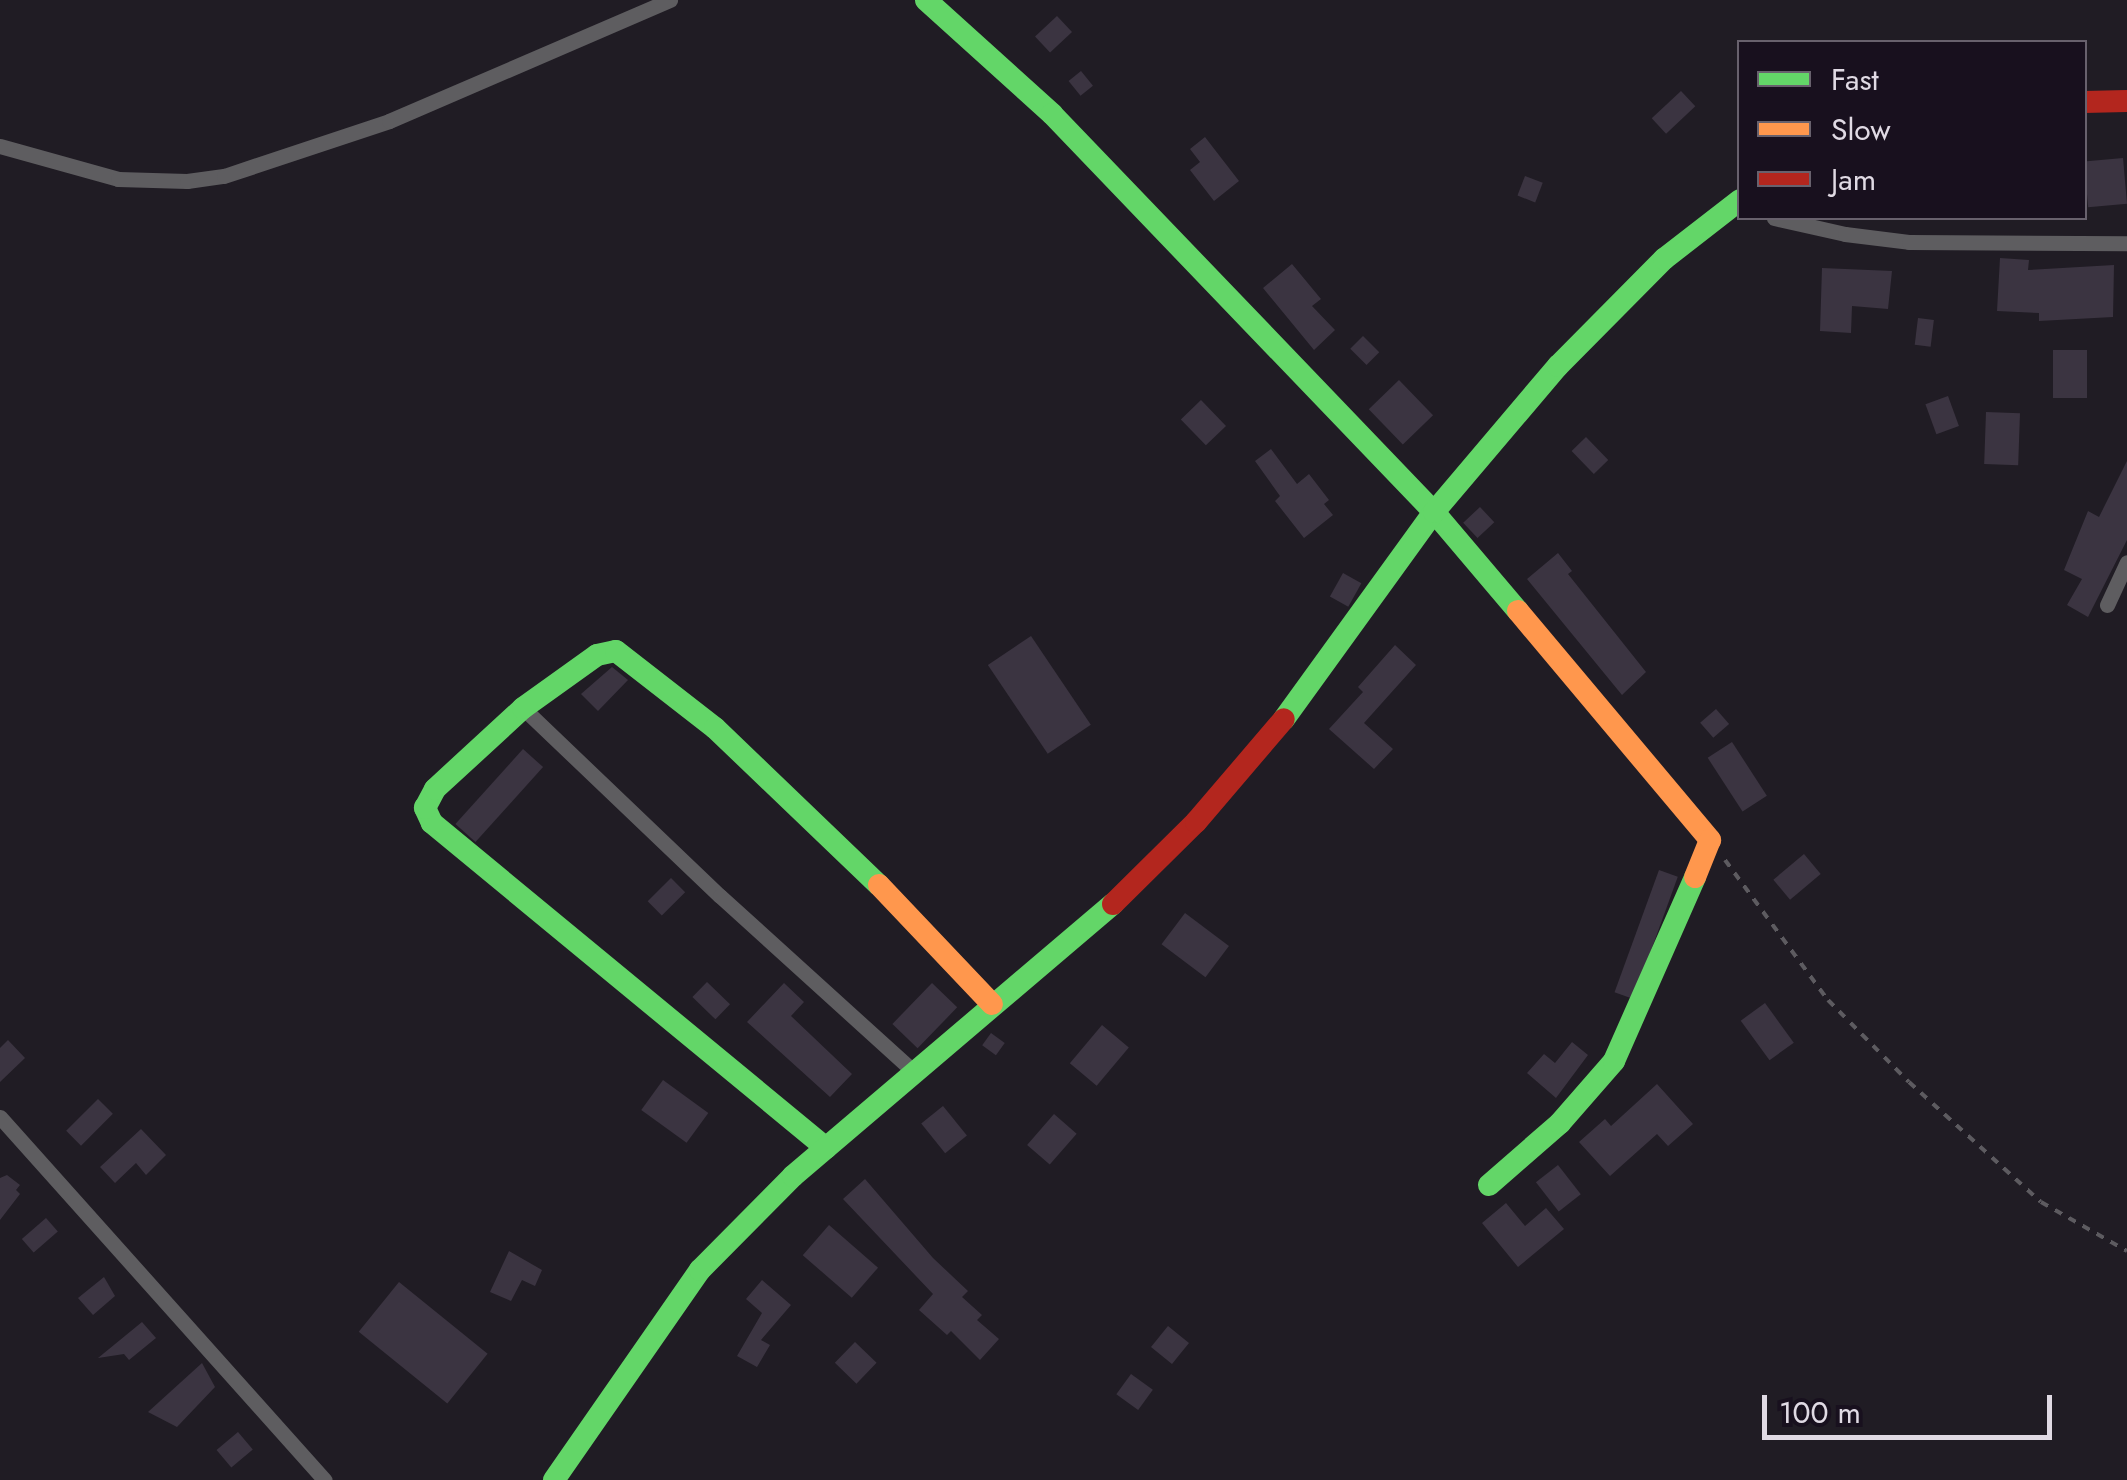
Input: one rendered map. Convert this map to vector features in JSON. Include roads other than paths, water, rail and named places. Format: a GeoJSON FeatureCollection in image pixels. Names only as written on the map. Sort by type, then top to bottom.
{"type":"FeatureCollection","features":[{"type":"Feature","properties":{"kind":"street"},"geometry":{"type":"LineString","coordinates":[[0,146],[118,179],[186,181],[224,176],[390,121],[670,0]]}},
{"type":"Feature","properties":{"kind":"street"},"geometry":{"type":"LineString","coordinates":[[926,0],[1064,126],[1434,512],[1710,840],[1614,1062],[1560,1123],[1489,1185]]}},
{"type":"Feature","properties":{"kind":"street"},"geometry":{"type":"LineString","coordinates":[[2087,102],[2127,101]]}},
{"type":"Feature","properties":{"kind":"street"},"geometry":{"type":"LineString","coordinates":[[554,1480],[700,1270],[826,1148],[992,1004],[1091,925],[1224,794],[1285,718],[1434,512],[1602,318],[1703,224],[1736,205]]}},
{"type":"Feature","properties":{"kind":"street"},"geometry":{"type":"LineString","coordinates":[[1783,220],[1845,234],[1909,242],[2127,243]]}},
{"type":"Feature","properties":{"kind":"street"},"geometry":{"type":"LineString","coordinates":[[2107,604],[2127,562]]}},
{"type":"Feature","properties":{"kind":"street"},"geometry":{"type":"LineString","coordinates":[[826,1148],[595,960],[427,815],[428,797],[434,789],[523,708],[597,654],[612,650],[630,658],[683,698],[842,848],[992,1004]]}},
{"type":"Feature","properties":{"kind":"street"},"geometry":{"type":"LineString","coordinates":[[523,708],[720,896],[914,1072]]}},
{"type":"Feature","properties":{"kind":"street"},"geometry":{"type":"LineString","coordinates":[[0,1117],[325,1480]]}}]}
